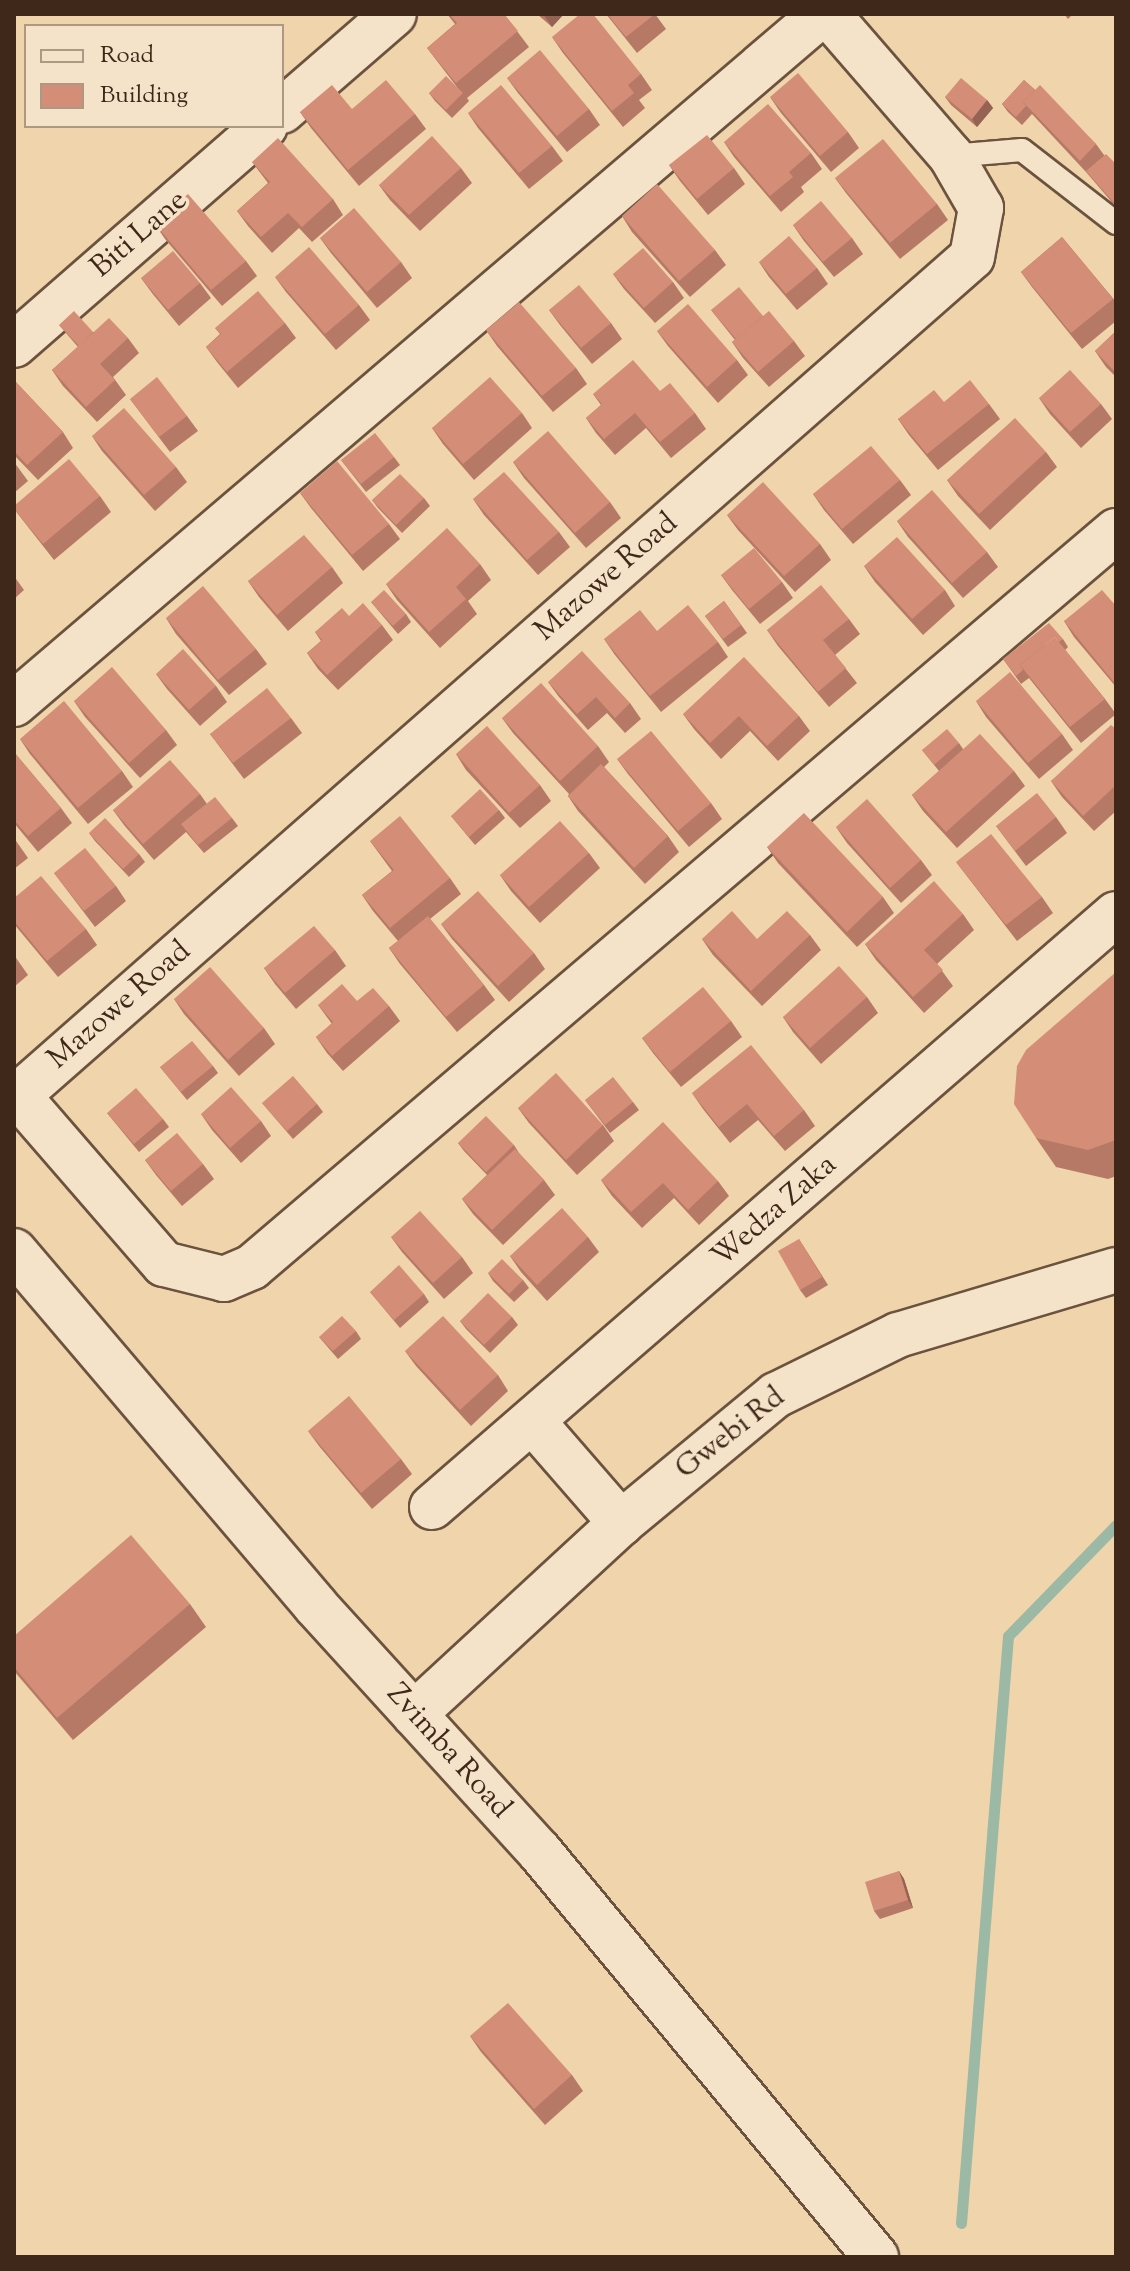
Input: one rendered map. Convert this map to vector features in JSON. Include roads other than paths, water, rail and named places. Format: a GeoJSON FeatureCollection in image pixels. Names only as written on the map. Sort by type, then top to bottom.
{"type":"FeatureCollection","features":[{"type":"Feature","properties":{"kind":"street"},"geometry":{"type":"LineString","coordinates":[[284,109],[394,14]]}},
{"type":"Feature","properties":{"kind":"street"},"geometry":{"type":"LineString","coordinates":[[14,704],[822,14]]}},
{"type":"Feature","properties":{"kind":"street","name":"Mazowe Road"},"geometry":{"type":"LineString","coordinates":[[15,1095],[972,257],[981,208],[951,156],[828,14]]}},
{"type":"Feature","properties":{"kind":"street","name":"Biti Lane"},"geometry":{"type":"LineString","coordinates":[[14,345],[263,128]]}},
{"type":"Feature","properties":{"kind":"street"},"geometry":{"type":"LineString","coordinates":[[15,1095],[164,1264],[224,1279],[252,1267],[1116,531]]}},
{"type":"Feature","properties":{"kind":"street","name":"Wedza Zaka"},"geometry":{"type":"LineString","coordinates":[[432,1507],[534,1423],[1116,914]]}},
{"type":"Feature","properties":{"kind":"street","name":"Zvimba Road"},"geometry":{"type":"LineString","coordinates":[[14,1251],[414,1714],[539,1851],[876,2257]]}},
{"type":"Feature","properties":{"kind":"street","name":"Gwebi Rd"},"geometry":{"type":"LineString","coordinates":[[414,1714],[621,1523],[744,1419],[827,1364],[1116,1270]]}},
{"type":"Feature","properties":{"kind":"street"},"geometry":{"type":"LineString","coordinates":[[534,1423],[621,1523]]}},
{"type":"Feature","properties":{"kind":"lane"},"geometry":{"type":"LineString","coordinates":[[951,156],[1022,150],[1116,223]]}},
{"type":"Feature","properties":{"kind":"waterway"},"geometry":{"type":"LineString","coordinates":[[961,2223],[1008,1636],[1116,1525]]}}]}
